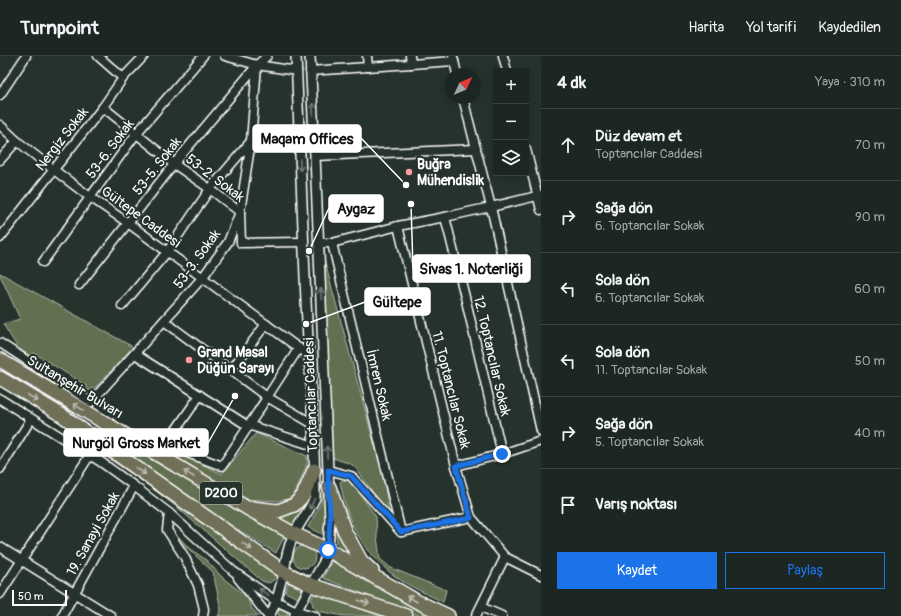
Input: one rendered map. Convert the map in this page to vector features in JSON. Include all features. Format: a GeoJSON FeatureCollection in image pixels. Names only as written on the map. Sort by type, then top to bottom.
{"type":"FeatureCollection","features":[{"type":"Feature","properties":{"kind":"highway","name":"Sultanşehir Bulvarı"},"geometry":{"type":"LineString","coordinates":[[0,360],[247,508],[294,534],[328,550],[418,602],[448,616]]}},
{"type":"Feature","properties":{"kind":"highway","name":"D200"},"geometry":{"type":"LineString","coordinates":[[0,378],[63,416],[284,572],[311,585],[406,616]]}},
{"type":"Feature","properties":{"kind":"highway"},"geometry":{"type":"LineString","coordinates":[[247,508],[278,511],[294,505],[303,496],[314,470]]}},
{"type":"Feature","properties":{"kind":"highway"},"geometry":{"type":"LineString","coordinates":[[329,487],[344,530],[361,562],[390,586]]}},
{"type":"Feature","properties":{"kind":"street"},"geometry":{"type":"LineString","coordinates":[[0,95],[25,56]]}},
{"type":"Feature","properties":{"kind":"street"},"geometry":{"type":"LineString","coordinates":[[98,56],[123,78]]}},
{"type":"Feature","properties":{"kind":"street","name":"Nergiz Sokak"},"geometry":{"type":"LineString","coordinates":[[0,238],[103,107],[123,78],[144,56]]}},
{"type":"Feature","properties":{"kind":"street","name":"53-6. Sokak"},"geometry":{"type":"LineString","coordinates":[[44,262],[136,134],[203,56]]}},
{"type":"Feature","properties":{"kind":"street"},"geometry":{"type":"LineString","coordinates":[[225,56],[257,65],[296,71]]}},
{"type":"Feature","properties":{"kind":"street"},"geometry":{"type":"LineString","coordinates":[[257,65],[267,56]]}},
{"type":"Feature","properties":{"kind":"street","name":"Toptancılar Caddesi"},"geometry":{"type":"LineString","coordinates":[[284,572],[286,555],[294,534],[315,498],[314,446],[308,355],[296,56]]}},
{"type":"Feature","properties":{"kind":"street","name":"Toptancılar Caddesi"},"geometry":{"type":"LineString","coordinates":[[310,56],[330,519],[328,550],[324,562],[311,585]]}},
{"type":"Feature","properties":{"kind":"street"},"geometry":{"type":"LineString","coordinates":[[367,56],[368,67]]}},
{"type":"Feature","properties":{"kind":"street"},"geometry":{"type":"LineString","coordinates":[[504,56],[506,68]]}},
{"type":"Feature","properties":{"kind":"street"},"geometry":{"type":"LineString","coordinates":[[310,71],[368,67],[411,60],[453,59]]}},
{"type":"Feature","properties":{"kind":"street","name":"53-3. Sokak"},"geometry":{"type":"LineString","coordinates":[[0,343],[91,402],[203,278],[228,242],[240,212],[251,141],[257,65]]}},
{"type":"Feature","properties":{"kind":"street","name":"53-5. Sokak"},"geometry":{"type":"LineString","coordinates":[[79,285],[174,164],[257,65]]}},
{"type":"Feature","properties":{"kind":"street"},"geometry":{"type":"LineString","coordinates":[[465,104],[491,207],[541,431]]}},
{"type":"Feature","properties":{"kind":"street","name":"53-2. Sokak"},"geometry":{"type":"LineString","coordinates":[[103,107],[174,164],[240,212],[241,243],[303,242]]}},
{"type":"Feature","properties":{"kind":"street","name":"Gültepe Caddesi"},"geometry":{"type":"LineString","coordinates":[[0,124],[17,141],[54,170],[308,355]]}},
{"type":"Feature","properties":{"kind":"street"},"geometry":{"type":"LineString","coordinates":[[0,160],[17,141]]}},
{"type":"Feature","properties":{"kind":"street"},"geometry":{"type":"LineString","coordinates":[[122,306],[167,252],[210,189],[251,141]]}},
{"type":"Feature","properties":{"kind":"street"},"geometry":{"type":"LineString","coordinates":[[315,156],[476,149]]}},
{"type":"Feature","properties":{"kind":"street"},"geometry":{"type":"LineString","coordinates":[[529,160],[539,195],[541,210]]}},
{"type":"Feature","properties":{"kind":"street"},"geometry":{"type":"LineString","coordinates":[[319,243],[332,243],[398,226],[491,207],[539,195]]}},
{"type":"Feature","properties":{"kind":"street","name":"12. Toptancılar Sokak"},"geometry":{"type":"LineString","coordinates":[[445,217],[502,454]]}},
{"type":"Feature","properties":{"kind":"street","name":"11. Toptancılar Sokak"},"geometry":{"type":"LineString","coordinates":[[398,226],[456,466],[471,518],[505,557],[541,575]]}},
{"type":"Feature","properties":{"kind":"street","name":"İmren Sokak"},"geometry":{"type":"LineString","coordinates":[[332,243],[401,532]]}},
{"type":"Feature","properties":{"kind":"street"},"geometry":{"type":"LineString","coordinates":[[164,321],[267,397],[313,424]]}},
{"type":"Feature","properties":{"kind":"street"},"geometry":{"type":"LineString","coordinates":[[231,370],[266,324]]}},
{"type":"Feature","properties":{"kind":"street"},"geometry":{"type":"LineString","coordinates":[[172,446],[222,466],[250,426],[299,348]]}},
{"type":"Feature","properties":{"kind":"street"},"geometry":{"type":"LineString","coordinates":[[135,354],[245,424],[314,446]]}},
{"type":"Feature","properties":{"kind":"street"},"geometry":{"type":"LineString","coordinates":[[163,458],[172,446],[173,434],[200,395]]}},
{"type":"Feature","properties":{"kind":"street"},"geometry":{"type":"LineString","coordinates":[[0,400],[101,462],[169,513],[233,570],[276,600],[296,613],[315,616]]}},
{"type":"Feature","properties":{"kind":"street"},"geometry":{"type":"LineString","coordinates":[[0,469],[31,418]]}},
{"type":"Feature","properties":{"kind":"street"},"geometry":{"type":"LineString","coordinates":[[456,466],[502,454],[541,441]]}},
{"type":"Feature","properties":{"kind":"street"},"geometry":{"type":"LineString","coordinates":[[0,594],[90,455]]}},
{"type":"Feature","properties":{"kind":"street"},"geometry":{"type":"LineString","coordinates":[[328,470],[351,476],[401,532],[471,518]]}},
{"type":"Feature","properties":{"kind":"street","name":"19. Sanayi Sokak"},"geometry":{"type":"LineString","coordinates":[[62,616],[134,486]]}},
{"type":"Feature","properties":{"kind":"street"},"geometry":{"type":"LineString","coordinates":[[169,513],[167,530],[184,556],[198,586],[204,610],[203,616]]}},
{"type":"Feature","properties":{"kind":"street"},"geometry":{"type":"LineString","coordinates":[[0,547],[111,616]]}},
{"type":"Feature","properties":{"kind":"street"},"geometry":{"type":"LineString","coordinates":[[476,616],[505,557]]}},
{"type":"Feature","properties":{"kind":"street"},"geometry":{"type":"LineString","coordinates":[[233,570],[269,616],[276,600],[284,572]]}},
{"type":"Feature","properties":{"kind":"street"},"geometry":{"type":"LineString","coordinates":[[296,613],[311,585]]}},
{"type":"Feature","properties":{"kind":"street"},"geometry":{"type":"LineString","coordinates":[[481,607],[502,616]]}},
{"type":"Feature","properties":{"kind":"green space"},"geometry":{"type":"Polygon","coordinates":[[[324,259],[383,476],[389,511],[384,508],[355,467],[351,464],[333,458],[328,388],[324,259]]]}},
{"type":"Feature","properties":{"kind":"green space"},"geometry":{"type":"Polygon","coordinates":[[[0,273],[133,347],[96,387],[88,391],[85,385],[34,353],[31,356],[18,348],[3,324],[20,319],[0,273]]]}},
{"type":"Feature","properties":{"kind":"green space"},"geometry":{"type":"Polygon","coordinates":[[[94,427],[188,481],[286,533],[276,553],[235,528],[92,431],[94,427]]]}},
{"type":"Feature","properties":{"kind":"green space"},"geometry":{"type":"Polygon","coordinates":[[[70,428],[277,572],[275,579],[269,583],[262,581],[179,509],[148,485],[68,431],[70,428]]]}},
{"type":"Feature","properties":{"kind":"green space"},"geometry":{"type":"Polygon","coordinates":[[[256,433],[307,456],[307,464],[293,498],[277,501],[246,499],[178,462],[176,458],[186,456],[222,474],[256,433]]]}},
{"type":"Feature","properties":{"kind":"green space"},"geometry":{"type":"Polygon","coordinates":[[[324,479],[326,536],[308,527],[321,503],[324,479]]]}},
{"type":"Feature","properties":{"kind":"green space"},"geometry":{"type":"Polygon","coordinates":[[[343,480],[350,480],[362,492],[361,495],[376,517],[380,559],[391,568],[446,590],[443,602],[402,581],[379,563],[373,556],[361,541],[350,519],[340,482],[343,480]]]}},
{"type":"Feature","properties":{"kind":"green space"},"geometry":{"type":"Polygon","coordinates":[[[312,496],[308,506],[294,526],[277,518],[301,505],[312,496]]]}},
{"type":"Feature","properties":{"kind":"green space"},"geometry":{"type":"Polygon","coordinates":[[[335,520],[356,563],[338,552],[335,520]]]}},
{"type":"Feature","properties":{"kind":"green space"},"geometry":{"type":"Polygon","coordinates":[[[179,537],[187,546],[206,560],[223,578],[247,597],[252,609],[259,616],[218,616],[221,610],[213,572],[179,540],[179,537]]]}},
{"type":"Feature","properties":{"kind":"green space"},"geometry":{"type":"Polygon","coordinates":[[[304,546],[312,549],[315,557],[312,565],[304,568],[296,565],[293,557],[296,549],[304,546]]]}},
{"type":"Feature","properties":{"kind":"green space"},"geometry":{"type":"Polygon","coordinates":[[[334,557],[441,616],[420,616],[323,578],[334,557]]]}},
{"type":"Feature","properties":{"kind":"green space"},"geometry":{"type":"Polygon","coordinates":[[[290,578],[304,585],[298,598],[285,592],[290,578]]]}},
{"type":"Feature","properties":{"kind":"green space"},"geometry":{"type":"Polygon","coordinates":[[[315,592],[393,616],[343,616],[318,611],[313,606],[311,599],[315,592]]]}},
{"type":"Feature","properties":{"kind":"green space"},"geometry":{"type":"Polygon","coordinates":[[[281,607],[288,611],[287,616],[279,616],[278,613],[281,607]]]}},
{"type":"Feature","properties":{"kind":"place","name":"Buğra Mühendislik"},"geometry":{"type":"Point","coordinates":[409,172]}},
{"type":"Feature","properties":{"kind":"place","name":"Maqam Offices"},"geometry":{"type":"Point","coordinates":[406,185]}},
{"type":"Feature","properties":{"kind":"place","name":"Sivas 1. Noterliği"},"geometry":{"type":"Point","coordinates":[411,204]}},
{"type":"Feature","properties":{"kind":"place","name":"Aygaz"},"geometry":{"type":"Point","coordinates":[309,251]}},
{"type":"Feature","properties":{"kind":"place","name":"Gültepe"},"geometry":{"type":"Point","coordinates":[306,324]}},
{"type":"Feature","properties":{"kind":"place","name":"Grand Masal Düğün Sarayı"},"geometry":{"type":"Point","coordinates":[189,360]}},
{"type":"Feature","properties":{"kind":"place","name":"Nurgöl Gross Market"},"geometry":{"type":"Point","coordinates":[235,396]}},
{"type":"Feature","properties":{"kind":"route"},"geometry":{"type":"LineString","coordinates":[[328,550],[330,519],[328,470],[351,476],[401,532],[471,518],[456,466],[502,454]]}}]}
